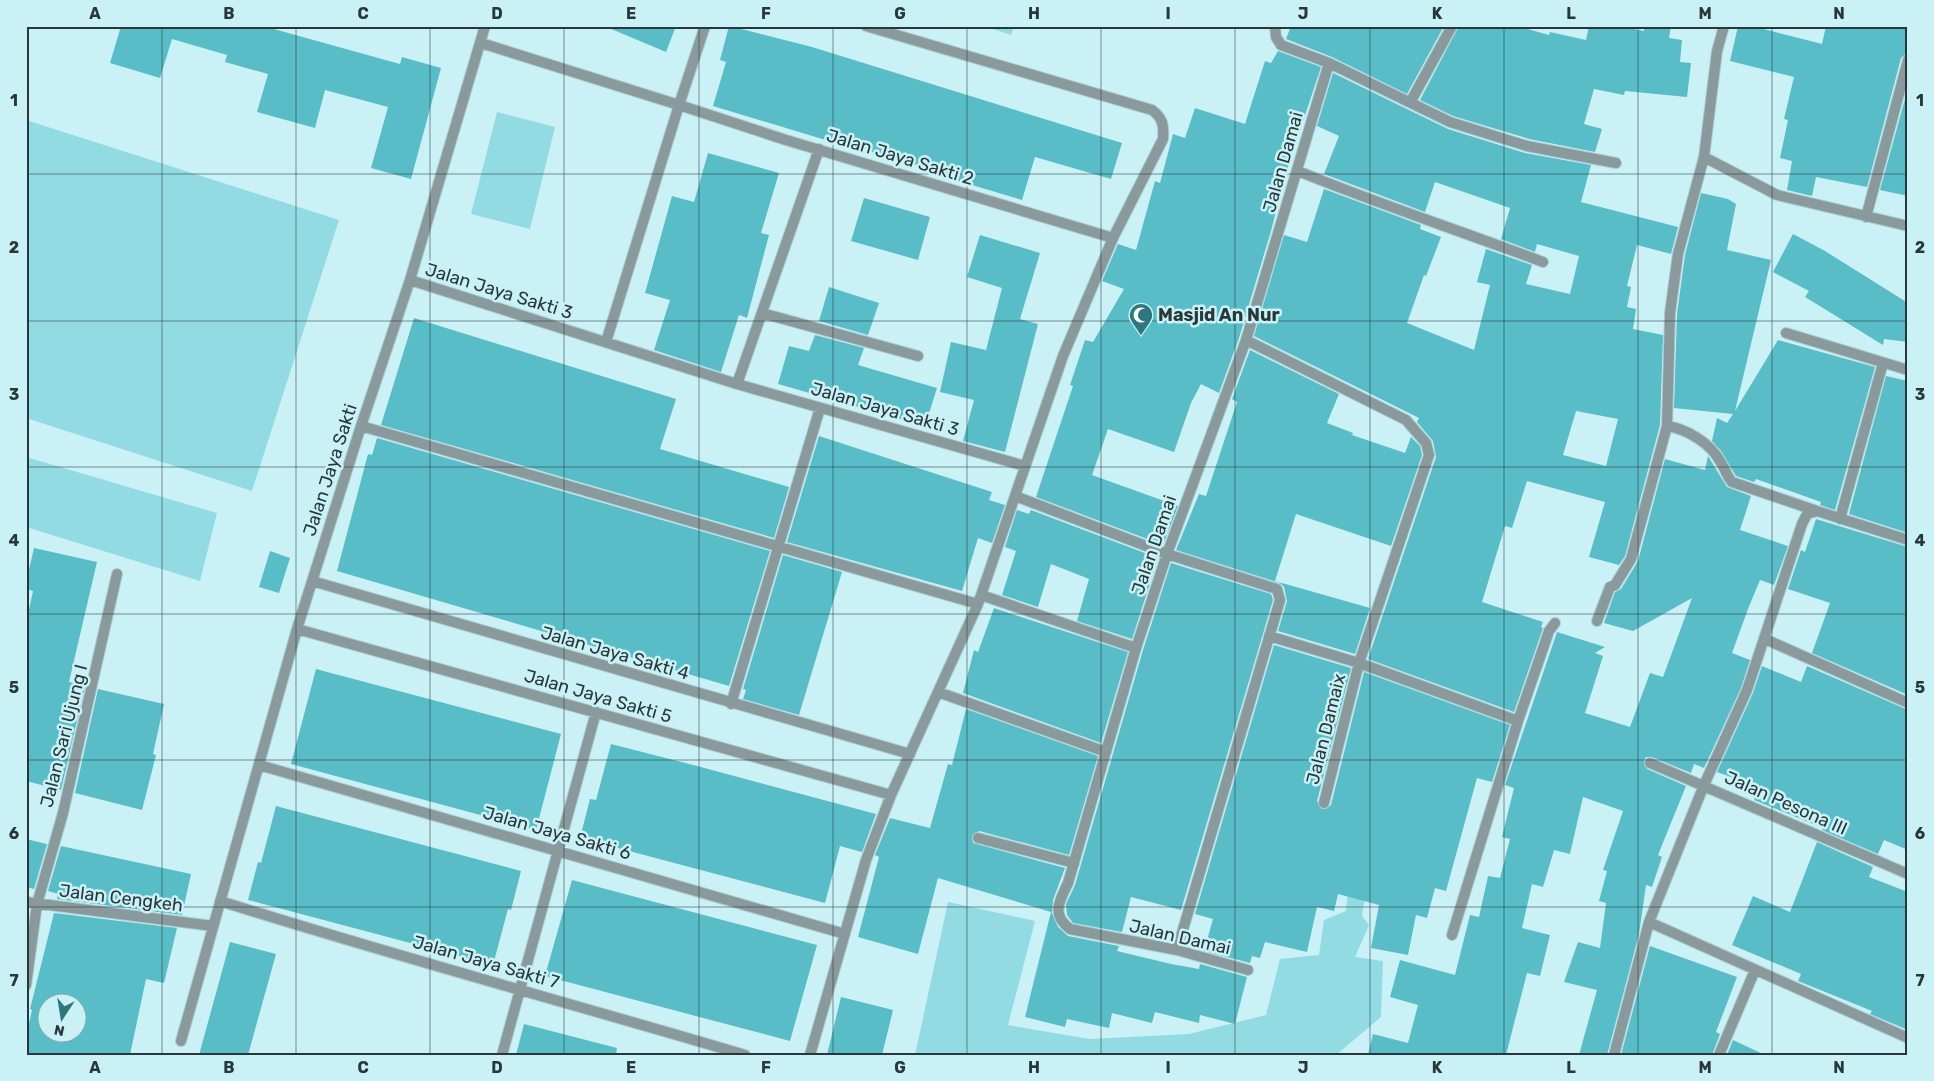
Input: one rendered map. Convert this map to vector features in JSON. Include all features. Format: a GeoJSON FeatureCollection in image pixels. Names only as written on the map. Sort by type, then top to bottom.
{"type":"FeatureCollection","features":[{"type":"Feature","properties":{"kind":"street","name":"Jalan Jaya Sakti"},"geometry":{"type":"LineString","coordinates":[[182,1041],[212,926],[297,630],[361,426],[410,280],[486,26]]}},
{"type":"Feature","properties":{"kind":"street"},"geometry":{"type":"LineString","coordinates":[[606,342],[705,26]]}},
{"type":"Feature","properties":{"kind":"street"},"geometry":{"type":"LineString","coordinates":[[810,1055],[866,860],[890,795],[979,600],[1063,356],[1113,238],[1163,139],[1164,128],[1160,116],[1152,110],[866,26]]}},
{"type":"Feature","properties":{"kind":"street"},"geometry":{"type":"LineString","coordinates":[[1275,26],[1276,37],[1280,45],[1329,63],[1412,101],[1450,122],[1527,146],[1616,163]]}},
{"type":"Feature","properties":{"kind":"street"},"geometry":{"type":"LineString","coordinates":[[1412,101],[1452,26]]}},
{"type":"Feature","properties":{"kind":"street"},"geometry":{"type":"LineString","coordinates":[[1598,621],[1610,587],[1621,576],[1631,559],[1667,426],[1669,340],[1678,254],[1704,157],[1717,51],[1724,26]]}},
{"type":"Feature","properties":{"kind":"street","name":"Jalan Jaya Sakti 2"},"geometry":{"type":"LineString","coordinates":[[481,43],[818,149],[1113,238]]}},
{"type":"Feature","properties":{"kind":"street"},"geometry":{"type":"LineString","coordinates":[[1866,217],[1908,60]]}},
{"type":"Feature","properties":{"kind":"street","name":"Jalan Damai"},"geometry":{"type":"LineString","coordinates":[[1248,970],[1177,950],[1082,933],[1070,929],[1061,922],[1058,915],[1059,901],[1074,864],[1136,648],[1167,554],[1246,340],[1329,63]]}},
{"type":"Feature","properties":{"kind":"street"},"geometry":{"type":"LineString","coordinates":[[737,384],[818,149]]}},
{"type":"Feature","properties":{"kind":"street"},"geometry":{"type":"LineString","coordinates":[[1704,157],[1777,195],[1908,226]]}},
{"type":"Feature","properties":{"kind":"street"},"geometry":{"type":"LineString","coordinates":[[1298,170],[1376,202],[1543,262]]}},
{"type":"Feature","properties":{"kind":"street","name":"Jalan Jaya Sakti 3"},"geometry":{"type":"LineString","coordinates":[[410,280],[737,384],[1025,466]]}},
{"type":"Feature","properties":{"kind":"street"},"geometry":{"type":"LineString","coordinates":[[762,313],[918,356]]}},
{"type":"Feature","properties":{"kind":"street"},"geometry":{"type":"LineString","coordinates":[[1786,333],[1908,370]]}},
{"type":"Feature","properties":{"kind":"street","name":"Jalan Damaix"},"geometry":{"type":"LineString","coordinates":[[1246,340],[1406,420],[1426,443],[1429,456],[1359,663],[1324,803]]}},
{"type":"Feature","properties":{"kind":"street"},"geometry":{"type":"LineString","coordinates":[[1840,519],[1883,363]]}},
{"type":"Feature","properties":{"kind":"street"},"geometry":{"type":"LineString","coordinates":[[731,704],[820,408]]}},
{"type":"Feature","properties":{"kind":"street"},"geometry":{"type":"LineString","coordinates":[[361,426],[779,548],[979,600],[1136,648]]}},
{"type":"Feature","properties":{"kind":"street"},"geometry":{"type":"LineString","coordinates":[[1667,426],[1683,430],[1709,447],[1719,458],[1732,482],[1908,540]]}},
{"type":"Feature","properties":{"kind":"street"},"geometry":{"type":"LineString","coordinates":[[1015,496],[1167,554],[1277,589],[1280,600],[1177,950]]}},
{"type":"Feature","properties":{"kind":"street"},"geometry":{"type":"LineString","coordinates":[[1614,1055],[1649,922],[1704,785],[1747,690],[1802,524],[1808,514],[1817,511]]}},
{"type":"Feature","properties":{"kind":"street","name":"Jalan Sari Ujung I"},"geometry":{"type":"LineString","coordinates":[[26,985],[37,904],[62,813],[118,574]]}},
{"type":"Feature","properties":{"kind":"street","name":"Jalan Jaya Sakti 4"},"geometry":{"type":"LineString","coordinates":[[312,581],[731,704],[910,754]]}},
{"type":"Feature","properties":{"kind":"street"},"geometry":{"type":"LineString","coordinates":[[1452,934],[1518,721],[1549,632],[1555,623]]}},
{"type":"Feature","properties":{"kind":"street","name":"Jalan Jaya Sakti 5"},"geometry":{"type":"LineString","coordinates":[[297,630],[890,795]]}},
{"type":"Feature","properties":{"kind":"street"},"geometry":{"type":"LineString","coordinates":[[1269,636],[1359,663],[1518,721]]}},
{"type":"Feature","properties":{"kind":"street"},"geometry":{"type":"LineString","coordinates":[[1765,639],[1908,703]]}},
{"type":"Feature","properties":{"kind":"street"},"geometry":{"type":"LineString","coordinates":[[938,692],[1106,752]]}},
{"type":"Feature","properties":{"kind":"street"},"geometry":{"type":"LineString","coordinates":[[502,1055],[596,712]]}},
{"type":"Feature","properties":{"kind":"street","name":"Jalan Pesona III"},"geometry":{"type":"LineString","coordinates":[[1650,763],[1908,874]]}},
{"type":"Feature","properties":{"kind":"street","name":"Jalan Jaya Sakti 6"},"geometry":{"type":"LineString","coordinates":[[259,765],[557,849],[845,934]]}},
{"type":"Feature","properties":{"kind":"street"},"geometry":{"type":"LineString","coordinates":[[978,838],[1074,864]]}},
{"type":"Feature","properties":{"kind":"street","name":"Jalan Jaya Sakti 7"},"geometry":{"type":"LineString","coordinates":[[220,900],[318,932],[521,988],[744,1055]]}},
{"type":"Feature","properties":{"kind":"street","name":"Jalan Cengkeh"},"geometry":{"type":"LineString","coordinates":[[26,902],[212,926]]}},
{"type":"Feature","properties":{"kind":"street"},"geometry":{"type":"LineString","coordinates":[[1649,922],[1908,1038]]}},
{"type":"Feature","properties":{"kind":"street"},"geometry":{"type":"LineString","coordinates":[[1719,1055],[1755,970]]}},
{"type":"Feature","properties":{"kind":"shaded area"},"geometry":{"type":"Polygon","coordinates":[[[984,26],[1014,26],[1011,35],[984,26]]]}},
{"type":"Feature","properties":{"kind":"shaded area"},"geometry":{"type":"Polygon","coordinates":[[[497,112],[555,127],[530,229],[471,214],[497,112]]]}},
{"type":"Feature","properties":{"kind":"shaded area"},"geometry":{"type":"Polygon","coordinates":[[[26,120],[339,220],[252,491],[26,418],[26,120]]]}},
{"type":"Feature","properties":{"kind":"shaded area"},"geometry":{"type":"Polygon","coordinates":[[[26,457],[217,513],[200,581],[26,527],[26,457]]]}},
{"type":"Feature","properties":{"kind":"shaded area"},"geometry":{"type":"Polygon","coordinates":[[[1350,871],[1368,876],[1362,916],[1369,925],[1355,957],[1383,961],[1381,1017],[1336,1055],[915,1055],[948,902],[1035,921],[1008,1025],[1089,1039],[1189,1034],[1266,1015],[1280,959],[1319,955],[1324,920],[1346,911],[1350,871]]]}},
{"type":"Feature","properties":{"kind":"building"},"geometry":{"type":"Polygon","coordinates":[[[121,26],[263,26],[400,64],[402,57],[441,68],[411,179],[371,168],[388,107],[325,90],[315,128],[257,112],[268,74],[225,62],[227,55],[172,39],[160,78],[110,63],[121,26]]]}},
{"type":"Feature","properties":{"kind":"building"},"geometry":{"type":"Polygon","coordinates":[[[604,26],[676,26],[666,52],[604,26]]]}},
{"type":"Feature","properties":{"kind":"building"},"geometry":{"type":"Polygon","coordinates":[[[729,26],[812,47],[1122,143],[1111,179],[1035,157],[1022,200],[952,179],[953,176],[713,106],[726,62],[720,60],[729,26]]]}},
{"type":"Feature","properties":{"kind":"building"},"geometry":{"type":"Polygon","coordinates":[[[1291,26],[1444,26],[1407,94],[1332,57],[1286,39],[1291,26]]]}},
{"type":"Feature","properties":{"kind":"building"},"geometry":{"type":"Polygon","coordinates":[[[1459,26],[1517,26],[1549,35],[1550,32],[1586,40],[1589,26],[1619,26],[1644,31],[1644,26],[1671,26],[1669,38],[1682,40],[1680,62],[1691,63],[1687,97],[1625,91],[1624,95],[1594,89],[1584,124],[1602,129],[1595,152],[1529,139],[1453,116],[1420,100],[1459,26]]]}},
{"type":"Feature","properties":{"kind":"building"},"geometry":{"type":"Polygon","coordinates":[[[1738,26],[1752,26],[1822,44],[1826,26],[1908,26],[1908,53],[1901,58],[1867,187],[1816,177],[1812,196],[1787,190],[1792,161],[1780,158],[1788,120],[1784,119],[1794,77],[1730,61],[1738,26]]]}},
{"type":"Feature","properties":{"kind":"building"},"geometry":{"type":"Polygon","coordinates":[[[1278,51],[1321,67],[1285,176],[1271,231],[1239,338],[1219,393],[1201,384],[1191,403],[1174,452],[1108,429],[1092,475],[1178,506],[1163,545],[1036,497],[1073,386],[1070,385],[1085,340],[1093,342],[1124,289],[1102,281],[1118,244],[1136,250],[1155,181],[1160,183],[1173,134],[1185,138],[1195,108],[1245,124],[1265,61],[1271,63],[1278,51]]]}},
{"type":"Feature","properties":{"kind":"building"},"geometry":{"type":"Polygon","coordinates":[[[1333,73],[1448,129],[1525,153],[1591,165],[1581,202],[1678,227],[1671,254],[1637,245],[1627,286],[1631,287],[1627,307],[1636,309],[1633,329],[1663,335],[1660,425],[1625,556],[1619,565],[1589,557],[1605,502],[1527,481],[1512,528],[1505,526],[1482,602],[1543,622],[1541,627],[1543,628],[1514,712],[1368,659],[1436,457],[1433,441],[1417,422],[1419,418],[1254,336],[1284,235],[1307,242],[1324,189],[1421,225],[1420,229],[1441,237],[1426,276],[1424,275],[1407,323],[1474,350],[1490,285],[1477,282],[1486,249],[1532,265],[1526,284],[1570,294],[1579,256],[1537,244],[1535,252],[1501,239],[1510,208],[1435,182],[1425,212],[1324,174],[1339,136],[1317,126],[1333,73]],[[1576,411],[1563,455],[1606,466],[1618,419],[1576,411]]]}},
{"type":"Feature","properties":{"kind":"building"},"geometry":{"type":"Polygon","coordinates":[[[1908,88],[1908,196],[1880,190],[1908,88]]]}},
{"type":"Feature","properties":{"kind":"building"},"geometry":{"type":"Polygon","coordinates":[[[708,153],[779,173],[761,233],[769,235],[747,318],[739,315],[721,372],[654,350],[670,300],[645,293],[672,196],[694,202],[708,153]]]}},
{"type":"Feature","properties":{"kind":"building"},"geometry":{"type":"Polygon","coordinates":[[[1701,193],[1728,199],[1736,204],[1727,250],[1771,260],[1735,411],[1778,340],[1875,367],[1835,510],[1820,505],[1821,502],[1756,479],[1754,482],[1736,476],[1721,451],[1712,441],[1717,418],[1727,423],[1733,414],[1674,408],[1677,314],[1685,255],[1701,193]]]}},
{"type":"Feature","properties":{"kind":"building"},"geometry":{"type":"Polygon","coordinates":[[[864,198],[930,217],[918,260],[851,241],[864,198]]]}},
{"type":"Feature","properties":{"kind":"building"},"geometry":{"type":"Polygon","coordinates":[[[1793,234],[1825,251],[1908,303],[1908,342],[1884,339],[1883,345],[1805,297],[1809,291],[1773,272],[1793,234]]]}},
{"type":"Feature","properties":{"kind":"building"},"geometry":{"type":"Polygon","coordinates":[[[980,235],[1040,253],[1020,319],[1038,324],[1005,452],[963,441],[974,400],[940,392],[951,342],[986,350],[1002,288],[967,277],[980,235]]]}},
{"type":"Feature","properties":{"kind":"building"},"geometry":{"type":"Polygon","coordinates":[[[829,287],[879,303],[868,335],[819,321],[829,287]]]}},
{"type":"Feature","properties":{"kind":"building"},"geometry":{"type":"Polygon","coordinates":[[[414,318],[676,399],[660,449],[789,487],[774,538],[381,425],[414,318]]]}},
{"type":"Feature","properties":{"kind":"building"},"geometry":{"type":"Polygon","coordinates":[[[815,335],[864,348],[858,365],[937,388],[925,426],[778,384],[789,346],[809,351],[815,335]]]}},
{"type":"Feature","properties":{"kind":"building"},"geometry":{"type":"Polygon","coordinates":[[[1250,350],[1339,394],[1327,423],[1353,433],[1352,435],[1405,453],[1411,437],[1420,446],[1422,455],[1391,546],[1296,514],[1275,581],[1370,608],[1355,654],[1278,631],[1287,601],[1284,587],[1280,583],[1176,550],[1199,494],[1206,496],[1237,402],[1232,399],[1250,350]]]}},
{"type":"Feature","properties":{"kind":"building"},"geometry":{"type":"Polygon","coordinates":[[[1886,376],[1908,381],[1908,533],[1849,514],[1886,376]]]}},
{"type":"Feature","properties":{"kind":"building"},"geometry":{"type":"Polygon","coordinates":[[[819,436],[992,492],[989,500],[1005,505],[992,543],[978,538],[962,591],[787,542],[819,436]]]}},
{"type":"Feature","properties":{"kind":"building"},"geometry":{"type":"Polygon","coordinates":[[[377,438],[770,551],[729,686],[337,571],[368,454],[372,455],[377,438]]]}},
{"type":"Feature","properties":{"kind":"building"},"geometry":{"type":"Polygon","coordinates":[[[1708,456],[1727,487],[1751,496],[1740,530],[1788,546],[1774,585],[1760,580],[1748,609],[1732,653],[1750,660],[1741,688],[1704,768],[1694,764],[1691,773],[1652,757],[1646,757],[1644,761],[1647,769],[1686,786],[1658,855],[1662,857],[1652,887],[1646,885],[1639,934],[1607,1055],[1579,1055],[1597,990],[1564,982],[1578,942],[1600,948],[1606,903],[1599,901],[1607,871],[1603,870],[1623,811],[1583,797],[1570,854],[1554,850],[1543,887],[1532,884],[1522,928],[1550,935],[1540,976],[1527,973],[1506,1055],[1368,1055],[1373,1034],[1408,1043],[1418,1005],[1390,997],[1400,960],[1455,975],[1470,915],[1479,917],[1488,876],[1500,878],[1510,839],[1502,837],[1514,788],[1505,785],[1557,632],[1605,647],[1595,653],[1603,656],[1585,713],[1630,727],[1650,673],[1663,677],[1692,598],[1633,631],[1604,623],[1615,592],[1621,589],[1638,561],[1665,459],[1705,470],[1708,456]]]}},
{"type":"Feature","properties":{"kind":"building"},"geometry":{"type":"Polygon","coordinates":[[[1017,510],[1029,514],[1031,510],[1158,558],[1132,639],[1077,621],[1089,579],[1051,564],[1038,607],[1002,595],[1016,551],[1005,547],[1017,510]]]}},
{"type":"Feature","properties":{"kind":"building"},"geometry":{"type":"Polygon","coordinates":[[[1816,519],[1908,547],[1908,695],[1812,653],[1830,603],[1788,589],[1801,550],[1805,552],[1816,519]]]}},
{"type":"Feature","properties":{"kind":"building"},"geometry":{"type":"Polygon","coordinates":[[[34,548],[97,562],[69,682],[85,686],[61,790],[26,781],[26,623],[33,591],[26,589],[26,583],[34,548]]]}},
{"type":"Feature","properties":{"kind":"building"},"geometry":{"type":"Polygon","coordinates":[[[270,551],[290,558],[279,593],[259,587],[270,551]]]}},
{"type":"Feature","properties":{"kind":"building"},"geometry":{"type":"Polygon","coordinates":[[[783,555],[842,572],[799,715],[743,699],[746,690],[743,689],[783,555]]]}},
{"type":"Feature","properties":{"kind":"building"},"geometry":{"type":"Polygon","coordinates":[[[1171,563],[1271,594],[1273,600],[1181,910],[1131,897],[1122,932],[1073,923],[1067,915],[1066,904],[1075,885],[1143,650],[1171,563]]]}},
{"type":"Feature","properties":{"kind":"building"},"geometry":{"type":"Polygon","coordinates":[[[994,608],[1128,652],[1101,743],[963,693],[974,650],[978,652],[994,608]]]}},
{"type":"Feature","properties":{"kind":"building"},"geometry":{"type":"Polygon","coordinates":[[[1274,645],[1351,668],[1317,801],[1322,809],[1326,809],[1331,805],[1364,672],[1510,725],[1492,782],[1477,778],[1446,891],[1435,888],[1427,918],[1416,915],[1408,955],[1371,948],[1379,905],[1338,894],[1334,911],[1317,907],[1307,952],[1265,942],[1260,958],[1252,956],[1250,963],[1204,951],[1213,919],[1195,914],[1274,645]]]}},
{"type":"Feature","properties":{"kind":"building"},"geometry":{"type":"Polygon","coordinates":[[[1762,666],[1801,682],[1807,666],[1908,710],[1908,850],[1884,840],[1878,854],[1822,830],[1823,828],[1754,800],[1759,787],[1717,772],[1753,693],[1762,666]]]}},
{"type":"Feature","properties":{"kind":"building"},"geometry":{"type":"Polygon","coordinates":[[[316,669],[561,734],[536,830],[291,764],[316,669]]]}},
{"type":"Feature","properties":{"kind":"building"},"geometry":{"type":"Polygon","coordinates":[[[98,689],[164,704],[153,754],[156,755],[142,810],[75,793],[98,689]]]}},
{"type":"Feature","properties":{"kind":"building"},"geometry":{"type":"Polygon","coordinates":[[[966,709],[1098,756],[1069,855],[979,831],[972,836],[973,843],[1065,868],[1053,900],[1052,913],[1058,927],[1068,936],[1119,946],[1117,951],[1171,964],[1199,969],[1200,964],[1247,977],[1235,1024],[1200,1015],[1199,1023],[1155,1012],[1152,1023],[1112,1013],[1109,1028],[1067,1019],[1065,1027],[1025,1017],[1051,912],[938,878],[918,954],[858,937],[879,857],[875,855],[890,818],[930,828],[948,764],[952,765],[966,709]]]}},
{"type":"Feature","properties":{"kind":"building"},"geometry":{"type":"Polygon","coordinates":[[[611,744],[876,814],[862,852],[840,846],[825,903],[580,838],[590,799],[596,800],[611,744]]]}},
{"type":"Feature","properties":{"kind":"building"},"geometry":{"type":"Polygon","coordinates":[[[276,806],[521,871],[511,910],[508,909],[493,965],[248,900],[258,862],[261,863],[276,806]]]}},
{"type":"Feature","properties":{"kind":"building"},"geometry":{"type":"Polygon","coordinates":[[[26,839],[47,844],[34,889],[26,887],[26,839]]]}},
{"type":"Feature","properties":{"kind":"building"},"geometry":{"type":"Polygon","coordinates":[[[1817,842],[1873,867],[1869,877],[1908,892],[1908,1030],[1870,1014],[1872,1011],[1798,981],[1801,974],[1732,945],[1753,896],[1790,912],[1817,842]]]}},
{"type":"Feature","properties":{"kind":"building"},"geometry":{"type":"Polygon","coordinates":[[[61,846],[191,874],[182,915],[57,899],[58,894],[48,891],[61,846]]]}},
{"type":"Feature","properties":{"kind":"building"},"geometry":{"type":"Polygon","coordinates":[[[572,880],[817,945],[790,1041],[545,976],[572,880]]]}},
{"type":"Feature","properties":{"kind":"building"},"geometry":{"type":"Polygon","coordinates":[[[54,913],[177,928],[164,983],[146,979],[130,1055],[26,1055],[26,1037],[32,1010],[30,1009],[54,913]]]}},
{"type":"Feature","properties":{"kind":"building"},"geometry":{"type":"Polygon","coordinates":[[[230,942],[276,954],[248,1055],[199,1055],[230,942]]]}},
{"type":"Feature","properties":{"kind":"building"},"geometry":{"type":"Polygon","coordinates":[[[1650,946],[1737,977],[1716,1032],[1720,1034],[1712,1055],[1621,1055],[1650,946]]]}},
{"type":"Feature","properties":{"kind":"building"},"geometry":{"type":"Polygon","coordinates":[[[841,997],[893,1010],[882,1055],[827,1055],[841,997]]]}},
{"type":"Feature","properties":{"kind":"building"},"geometry":{"type":"Polygon","coordinates":[[[524,1024],[617,1048],[616,1055],[516,1055],[524,1024]]]}},
{"type":"Feature","properties":{"kind":"building"},"geometry":{"type":"Polygon","coordinates":[[[1733,1040],[1765,1055],[1727,1055],[1733,1040]]]}},
{"type":"Feature","properties":{"kind":"place","name":"Masjid An Nur"},"geometry":{"type":"Point","coordinates":[1141,336]}}]}
